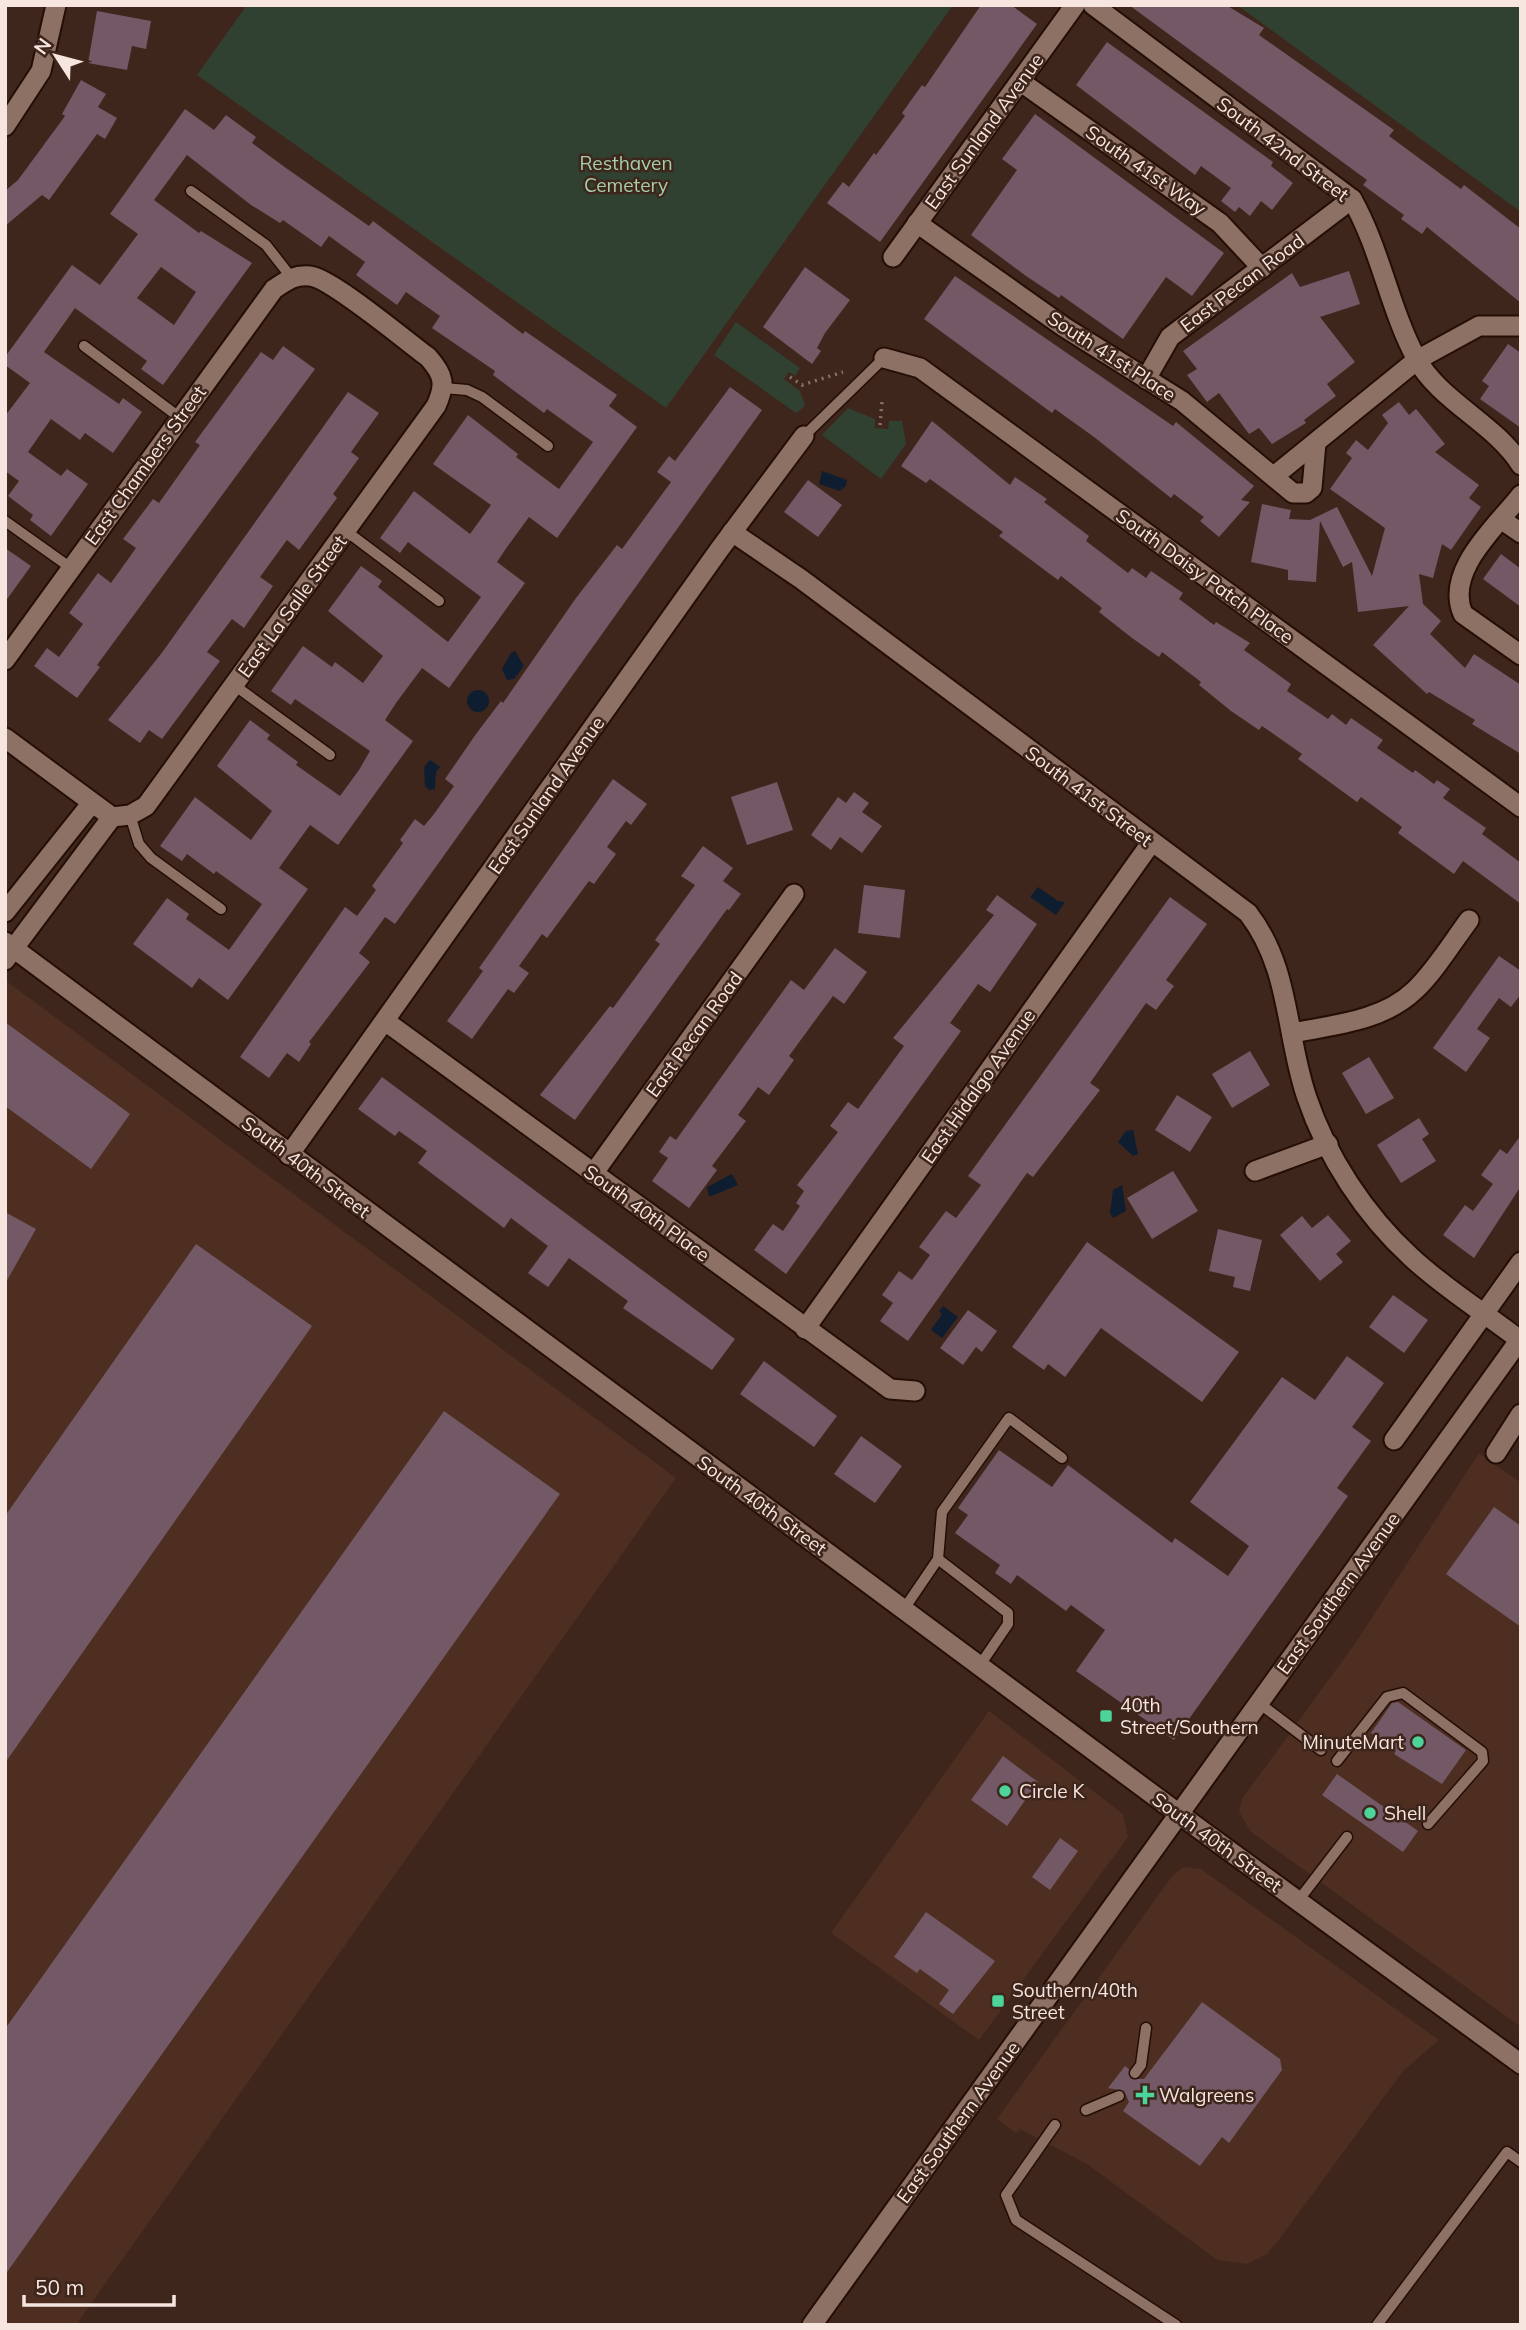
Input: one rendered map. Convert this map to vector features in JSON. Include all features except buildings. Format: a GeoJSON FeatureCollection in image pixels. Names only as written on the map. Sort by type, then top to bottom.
{"type":"FeatureCollection","features":[{"type":"Feature","properties":{"kind":"street"},"geometry":{"type":"LineString","coordinates":[[5,127],[41,71],[56,5]]}},
{"type":"Feature","properties":{"kind":"street","name":"East Sunland Avenue"},"geometry":{"type":"LineString","coordinates":[[894,257],[1075,5]]}},
{"type":"Feature","properties":{"kind":"street","name":"South 42nd Street"},"geometry":{"type":"LineString","coordinates":[[1093,5],[1352,199],[1371,234],[1417,359],[1439,386],[1509,450],[1521,465]]}},
{"type":"Feature","properties":{"kind":"street","name":"South 41st Way"},"geometry":{"type":"LineString","coordinates":[[1021,82],[1220,223],[1262,268]]}},
{"type":"Feature","properties":{"kind":"street","name":"East Pecan Road"},"geometry":{"type":"LineString","coordinates":[[1146,379],[1170,337],[1352,199]]}},
{"type":"Feature","properties":{"kind":"street","name":"South 41st Place"},"geometry":{"type":"LineString","coordinates":[[917,223],[1064,327],[1182,401],[1293,493],[1302,494],[1312,488],[1316,443]]}},
{"type":"Feature","properties":{"kind":"street"},"geometry":{"type":"LineString","coordinates":[[291,277],[312,276],[334,288],[428,357],[440,371],[444,388]]}},
{"type":"Feature","properties":{"kind":"street","name":"East Chambers Street"},"geometry":{"type":"LineString","coordinates":[[5,660],[274,289],[291,277]]}},
{"type":"Feature","properties":{"kind":"street"},"geometry":{"type":"LineString","coordinates":[[1274,476],[1417,359],[1479,326],[1521,326]]}},
{"type":"Feature","properties":{"kind":"street","name":"South Daisy Patch Place"},"geometry":{"type":"LineString","coordinates":[[884,358],[920,368],[1521,807]]}},
{"type":"Feature","properties":{"kind":"street","name":"East La Salle Street"},"geometry":{"type":"LineString","coordinates":[[8,950],[79,861],[121,816],[146,806],[436,406],[444,388]]}},
{"type":"Feature","properties":{"kind":"street","name":"East Sunland Avenue"},"geometry":{"type":"LineString","coordinates":[[289,1155],[732,532],[804,436]]}},
{"type":"Feature","properties":{"kind":"street"},"geometry":{"type":"LineString","coordinates":[[1521,495],[1474,555],[1460,580],[1458,592],[1464,614],[1521,655]]}},
{"type":"Feature","properties":{"kind":"street"},"geometry":{"type":"LineString","coordinates":[[1502,520],[1521,533]]}},
{"type":"Feature","properties":{"kind":"street","name":"South 41st Street"},"geometry":{"type":"LineString","coordinates":[[732,532],[801,579],[1248,913],[1259,928],[1277,964],[1307,1098],[1352,1188],[1385,1232],[1412,1259],[1520,1340]]}},
{"type":"Feature","properties":{"kind":"street"},"geometry":{"type":"LineString","coordinates":[[5,738],[90,804],[121,816]]}},
{"type":"Feature","properties":{"kind":"street"},"geometry":{"type":"LineString","coordinates":[[5,912],[90,804]]}},
{"type":"Feature","properties":{"kind":"street","name":"East Hidalgo Avenue"},"geometry":{"type":"LineString","coordinates":[[805,1329],[1151,843]]}},
{"type":"Feature","properties":{"kind":"street"},"geometry":{"type":"LineString","coordinates":[[58,846],[79,861]]}},
{"type":"Feature","properties":{"kind":"street","name":"East Pecan Road"},"geometry":{"type":"LineString","coordinates":[[593,1174],[794,894]]}},
{"type":"Feature","properties":{"kind":"street"},"geometry":{"type":"LineString","coordinates":[[1293,1033],[1360,1021],[1393,1005],[1415,990],[1469,920]]}},
{"type":"Feature","properties":{"kind":"street","name":"South 40th Street"},"geometry":{"type":"LineString","coordinates":[[8,950],[980,1665],[1179,1815],[1521,2064]]}},
{"type":"Feature","properties":{"kind":"street","name":"South 40th Place"},"geometry":{"type":"LineString","coordinates":[[385,1021],[890,1389],[915,1391]]}},
{"type":"Feature","properties":{"kind":"street"},"geometry":{"type":"LineString","coordinates":[[1255,1171],[1328,1144]]}},
{"type":"Feature","properties":{"kind":"street"},"geometry":{"type":"LineString","coordinates":[[1394,1440],[1521,1262]]}},
{"type":"Feature","properties":{"kind":"street","name":"East Southern Avenue"},"geometry":{"type":"LineString","coordinates":[[812,2325],[1520,1340]]}},
{"type":"Feature","properties":{"kind":"street"},"geometry":{"type":"LineString","coordinates":[[1496,1453],[1521,1414]]}},
{"type":"Feature","properties":{"kind":"lane"},"geometry":{"type":"LineString","coordinates":[[191,191],[266,245],[291,277]]}},
{"type":"Feature","properties":{"kind":"lane"},"geometry":{"type":"LineString","coordinates":[[84,346],[179,417]]}},
{"type":"Feature","properties":{"kind":"lane"},"geometry":{"type":"LineString","coordinates":[[804,436],[884,358]]}},
{"type":"Feature","properties":{"kind":"lane"},"geometry":{"type":"LineString","coordinates":[[444,388],[467,390],[482,397],[548,446]]}},
{"type":"Feature","properties":{"kind":"lane"},"geometry":{"type":"LineString","coordinates":[[5,521],[71,568]]}},
{"type":"Feature","properties":{"kind":"lane"},"geometry":{"type":"LineString","coordinates":[[346,531],[439,601]]}},
{"type":"Feature","properties":{"kind":"lane"},"geometry":{"type":"LineString","coordinates":[[234,685],[330,755]]}},
{"type":"Feature","properties":{"kind":"lane"},"geometry":{"type":"LineString","coordinates":[[121,816],[139,844],[152,858],[221,909]]}},
{"type":"Feature","properties":{"kind":"lane"},"geometry":{"type":"LineString","coordinates":[[904,1609],[938,1559],[942,1512],[1009,1418],[1062,1458]]}},
{"type":"Feature","properties":{"kind":"lane"},"geometry":{"type":"LineString","coordinates":[[938,1559],[1008,1613],[1008,1624],[980,1665]]}},
{"type":"Feature","properties":{"kind":"lane"},"geometry":{"type":"LineString","coordinates":[[1337,1761],[1387,1697],[1403,1693],[1482,1752],[1483,1761],[1472,1776],[1428,1824]]}},
{"type":"Feature","properties":{"kind":"lane"},"geometry":{"type":"LineString","coordinates":[[1259,1703],[1321,1750]]}},
{"type":"Feature","properties":{"kind":"lane"},"geometry":{"type":"LineString","coordinates":[[1298,1901],[1346,1837]]}},
{"type":"Feature","properties":{"kind":"lane"},"geometry":{"type":"LineString","coordinates":[[1135,2073],[1141,2065],[1146,2028]]}},
{"type":"Feature","properties":{"kind":"lane"},"geometry":{"type":"LineString","coordinates":[[1086,2110],[1119,2096]]}},
{"type":"Feature","properties":{"kind":"lane"},"geometry":{"type":"LineString","coordinates":[[1055,2125],[1006,2195],[1016,2220],[1176,2325]]}},
{"type":"Feature","properties":{"kind":"lane"},"geometry":{"type":"LineString","coordinates":[[1377,2325],[1507,2152],[1521,2162]]}},
{"type":"Feature","properties":{"kind":"path"},"geometry":{"type":"LineString","coordinates":[[790,377],[802,385],[843,372]]}},
{"type":"Feature","properties":{"kind":"path"},"geometry":{"type":"LineString","coordinates":[[880,425],[882,402]]}},
{"type":"Feature","properties":{"kind":"shaded area"},"geometry":{"type":"Polygon","coordinates":[[[5,980],[676,1478],[76,2325],[5,2325],[5,980]]]}},
{"type":"Feature","properties":{"kind":"shaded area"},"geometry":{"type":"Polygon","coordinates":[[[1479,1453],[1521,1483],[1521,2027],[1250,1831],[1239,1811],[1242,1799],[1356,1642],[1479,1453]]]}},
{"type":"Feature","properties":{"kind":"shaded area"},"geometry":{"type":"Polygon","coordinates":[[[989,1711],[1123,1814],[1128,1837],[979,2040],[831,1933],[989,1711]]]}},
{"type":"Feature","properties":{"kind":"shaded area"},"geometry":{"type":"Polygon","coordinates":[[[1184,1867],[1201,1869],[1439,2040],[1403,2071],[1267,2254],[1247,2264],[1217,2260],[1087,2164],[1020,2129],[1016,2133],[997,2119],[1173,1875],[1184,1867]]]}},
{"type":"Feature","properties":{"kind":"green space","name":"Resthaven Cemetery"},"geometry":{"type":"Polygon","coordinates":[[[247,5],[953,5],[666,408],[197,75],[247,5]]]}},
{"type":"Feature","properties":{"kind":"green space"},"geometry":{"type":"Polygon","coordinates":[[[1237,5],[1521,5],[1521,212],[1237,5]]]}},
{"type":"Feature","properties":{"kind":"green space"},"geometry":{"type":"Polygon","coordinates":[[[736,322],[800,368],[795,376],[789,372],[784,379],[800,391],[805,406],[796,413],[714,355],[736,322]]]}},
{"type":"Feature","properties":{"kind":"green space"},"geometry":{"type":"Polygon","coordinates":[[[848,408],[875,419],[875,428],[888,429],[889,421],[902,421],[906,444],[881,479],[822,435],[848,408]]]}},
{"type":"Feature","properties":{"kind":"water"},"geometry":{"type":"Polygon","coordinates":[[[822,471],[847,480],[846,486],[840,491],[819,484],[822,471]]]}},
{"type":"Feature","properties":{"kind":"water"},"geometry":{"type":"Polygon","coordinates":[[[515,651],[524,666],[514,679],[507,680],[502,669],[515,651]]]}},
{"type":"Feature","properties":{"kind":"water"},"geometry":{"type":"Polygon","coordinates":[[[478,690],[486,693],[489,701],[486,709],[478,712],[470,709],[467,701],[470,693],[478,690]]]}},
{"type":"Feature","properties":{"kind":"water"},"geometry":{"type":"Polygon","coordinates":[[[430,760],[440,767],[436,772],[435,789],[429,790],[425,786],[424,767],[430,760]]]}},
{"type":"Feature","properties":{"kind":"water"},"geometry":{"type":"Polygon","coordinates":[[[1038,887],[1058,901],[1065,902],[1056,915],[1030,897],[1038,887]]]}},
{"type":"Feature","properties":{"kind":"water"},"geometry":{"type":"Polygon","coordinates":[[[1133,1130],[1138,1154],[1133,1156],[1118,1142],[1126,1131],[1133,1130]]]}},
{"type":"Feature","properties":{"kind":"water"},"geometry":{"type":"Polygon","coordinates":[[[732,1174],[738,1185],[709,1197],[707,1187],[732,1174]]]}},
{"type":"Feature","properties":{"kind":"water"},"geometry":{"type":"Polygon","coordinates":[[[1122,1185],[1126,1211],[1113,1218],[1110,1213],[1113,1190],[1122,1185]]]}},
{"type":"Feature","properties":{"kind":"water"},"geometry":{"type":"Polygon","coordinates":[[[943,1306],[958,1317],[942,1338],[931,1330],[942,1314],[939,1311],[943,1306]]]}},
{"type":"Feature","properties":{"kind":"place","name":"40th Street/Southern"},"geometry":{"type":"Point","coordinates":[1106,1716]}},
{"type":"Feature","properties":{"kind":"place","name":"MinuteMart"},"geometry":{"type":"Point","coordinates":[1418,1742]}},
{"type":"Feature","properties":{"kind":"place","name":"Circle K"},"geometry":{"type":"Point","coordinates":[1005,1791]}},
{"type":"Feature","properties":{"kind":"place","name":"Shell"},"geometry":{"type":"Point","coordinates":[1370,1813]}},
{"type":"Feature","properties":{"kind":"place","name":"Southern/40th Street"},"geometry":{"type":"Point","coordinates":[998,2001]}},
{"type":"Feature","properties":{"kind":"place","name":"Walgreens"},"geometry":{"type":"Point","coordinates":[1145,2095]}}]}
